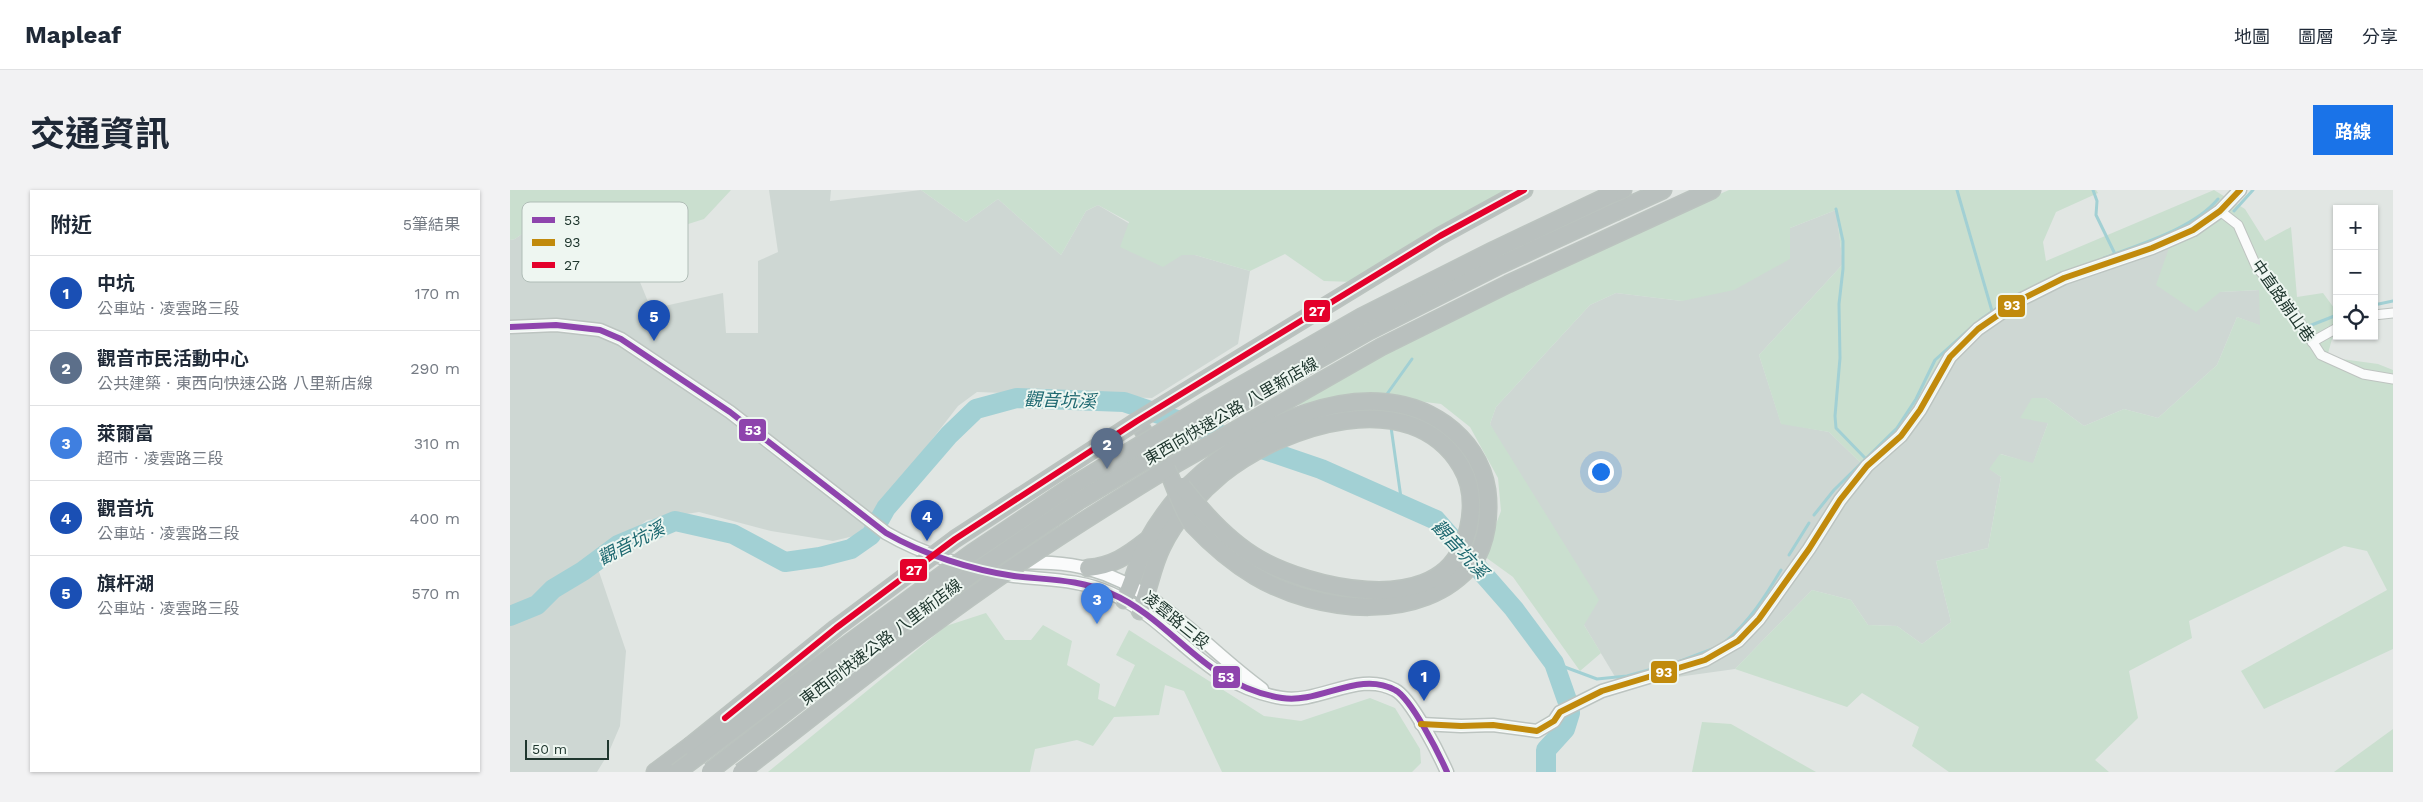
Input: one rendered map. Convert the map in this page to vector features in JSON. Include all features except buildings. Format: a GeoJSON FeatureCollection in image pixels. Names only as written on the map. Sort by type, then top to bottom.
{"type":"FeatureCollection","features":[{"type":"Feature","properties":{"kind":"highway"},"geometry":{"type":"LineString","coordinates":[[655,772],[836,628],[955,539],[1138,421],[1440,236],[1524,190]]}},
{"type":"Feature","properties":{"kind":"highway","name":"東西向快速公路 八里新店線"},"geometry":{"type":"LineString","coordinates":[[709,772],[858,656],[979,569],[1080,500],[1219,416],[1369,331],[1500,265],[1664,190]]}},
{"type":"Feature","properties":{"kind":"highway"},"geometry":{"type":"LineString","coordinates":[[741,772],[869,672],[992,582],[1093,514],[1168,469],[1381,348],[1508,284],[1712,190]]}},
{"type":"Feature","properties":{"kind":"highway","name":"東西向快速公路 八里新店線"},"geometry":{"type":"LineString","coordinates":[[677,772],[849,642],[972,553],[1072,486],[1210,403],[1361,317],[1494,250],[1616,193]]}},
{"type":"Feature","properties":{"kind":"highway"},"geometry":{"type":"LineString","coordinates":[[1128,593],[1148,540],[1178,497],[1219,468],[1249,440],[1303,414],[1330,406],[1383,402],[1405,405],[1435,417],[1452,429],[1467,444],[1478,461],[1485,481],[1488,499],[1484,539],[1478,556],[1466,572],[1452,584],[1434,595],[1412,602],[1388,606],[1329,602],[1278,587],[1255,576],[1232,560],[1192,523],[1168,469],[1138,421]]}},
{"type":"Feature","properties":{"kind":"highway"},"geometry":{"type":"LineString","coordinates":[[1140,611],[1147,595],[1162,546],[1219,468]]}},
{"type":"Feature","properties":{"kind":"highway"},"geometry":{"type":"LineString","coordinates":[[1088,568],[1105,567],[1126,558],[1148,540]]}},
{"type":"Feature","properties":{"kind":"street"},"geometry":{"type":"LineString","coordinates":[[1420,724],[1493,725],[1537,732],[1554,721],[1560,712],[1602,691],[1705,660],[1738,642],[1759,619],[1809,549],[1840,500],[1867,466],[1902,436],[1920,410],[1950,356],[1978,329],[2020,300],[2064,278],[2152,248],[2193,230],[2220,211],[2240,190]]}},
{"type":"Feature","properties":{"kind":"street","name":"中直路崩山巷"},"geometry":{"type":"LineString","coordinates":[[2220,211],[2238,225],[2256,268],[2282,293],[2321,355],[2363,374],[2393,379]]}},
{"type":"Feature","properties":{"kind":"street"},"geometry":{"type":"LineString","coordinates":[[2378,314],[2393,312]]}},
{"type":"Feature","properties":{"kind":"street","name":"凌雲路三段"},"geometry":{"type":"LineString","coordinates":[[510,327],[565,326],[600,330],[621,339],[730,412],[886,533],[906,544],[934,556],[1012,575],[1082,583],[1147,595],[1268,693]]}},
{"type":"Feature","properties":{"kind":"street"},"geometry":{"type":"LineString","coordinates":[[2312,342],[2333,330]]}},
{"type":"Feature","properties":{"kind":"street","name":"凌雲路三段"},"geometry":{"type":"LineString","coordinates":[[955,561],[1061,564],[1088,568],[1128,593],[1140,611],[1213,671],[1246,688],[1282,698],[1298,697],[1372,682],[1398,691],[1448,772]]}},
{"type":"Feature","properties":{"kind":"shaded area"},"geometry":{"type":"Polygon","coordinates":[[[769,190],[831,190],[830,201],[921,190],[966,222],[998,199],[1061,255],[1086,211],[1098,205],[1182,255],[1195,255],[1250,271],[1238,344],[1152,398],[977,392],[958,406],[858,535],[833,541],[771,531],[699,512],[647,520],[595,560],[626,651],[620,726],[608,754],[597,772],[510,772],[510,240],[522,234],[522,282],[640,282],[651,309],[723,293],[726,333],[758,333],[758,261],[778,252],[769,190]]]}},
{"type":"Feature","properties":{"kind":"shaded area"},"geometry":{"type":"Polygon","coordinates":[[[1836,210],[1843,264],[1759,355],[1781,423],[1829,432],[1867,469],[1948,365],[1992,324],[2078,277],[2169,248],[2220,292],[2260,290],[2261,326],[2237,317],[2217,365],[2158,418],[2124,409],[2084,426],[2046,398],[2048,423],[2033,464],[2001,454],[1990,469],[2001,477],[1988,548],[1936,561],[1951,622],[1922,644],[1897,626],[1868,625],[1851,600],[1812,590],[1735,669],[1620,685],[1584,625],[1490,424],[1496,407],[1590,305],[1616,293],[1682,301],[1790,228],[1836,210]]]}},
{"type":"Feature","properties":{"kind":"green space"},"geometry":{"type":"Polygon","coordinates":[[[510,190],[731,190],[704,219],[688,224],[688,202],[522,202],[522,234],[510,240],[510,190]]]}},
{"type":"Feature","properties":{"kind":"green space"},"geometry":{"type":"Polygon","coordinates":[[[921,190],[1510,190],[1353,282],[1324,281],[1285,254],[1250,271],[1195,255],[1182,255],[1163,267],[1120,247],[1129,222],[1098,205],[1086,211],[1061,255],[998,199],[966,222],[921,190]]]}},
{"type":"Feature","properties":{"kind":"green space"},"geometry":{"type":"Polygon","coordinates":[[[1729,190],[2096,190],[2098,193],[2056,212],[2043,242],[2046,261],[2214,190],[2245,209],[2265,241],[2291,227],[2297,297],[2323,293],[2333,307],[2333,335],[2327,357],[2378,364],[2393,370],[2393,649],[2264,709],[2241,671],[2387,590],[2367,551],[2344,546],[2189,621],[2192,638],[2129,671],[2138,718],[2095,760],[2109,772],[1949,772],[1912,746],[1919,727],[1862,693],[1847,707],[1735,669],[1812,590],[1851,600],[1868,625],[1897,626],[1922,644],[1951,622],[1936,561],[1988,548],[2001,477],[1989,469],[2000,454],[2033,463],[2048,423],[2020,418],[2032,398],[2046,398],[2084,426],[2124,409],[2158,418],[2217,365],[2237,317],[2260,325],[2259,290],[2220,292],[2196,312],[2156,285],[2169,248],[2078,277],[1992,324],[1948,365],[1916,422],[1867,469],[1829,432],[1781,424],[1759,355],[1843,264],[1836,210],[1790,228],[1790,259],[1734,290],[1682,301],[1616,293],[1590,305],[1496,407],[1490,424],[1599,600],[1584,625],[1601,653],[1580,671],[1513,577],[1484,556],[1501,511],[1498,478],[1470,427],[1441,404],[1378,396],[1298,405],[1293,396],[1596,248],[1729,190]]]}},
{"type":"Feature","properties":{"kind":"green space"},"geometry":{"type":"Polygon","coordinates":[[[986,613],[1005,640],[1031,640],[1043,625],[1072,641],[1067,665],[1100,684],[1098,699],[1115,707],[1135,665],[1116,655],[1129,630],[1264,716],[1301,721],[1370,698],[1395,708],[1420,749],[1421,763],[1412,772],[1222,772],[1184,691],[1165,685],[1159,715],[1114,717],[1093,746],[1077,740],[1035,749],[1030,772],[768,772],[946,626],[986,613]]]}},
{"type":"Feature","properties":{"kind":"green space"},"geometry":{"type":"Polygon","coordinates":[[[1702,722],[1731,724],[1816,772],[1692,772],[1702,722]]]}},
{"type":"Feature","properties":{"kind":"green space"},"geometry":{"type":"Polygon","coordinates":[[[2393,729],[2393,772],[2334,772],[2393,729]]]}},
{"type":"Feature","properties":{"kind":"waterway"},"geometry":{"type":"LineString","coordinates":[[1957,190],[1992,311]]}},
{"type":"Feature","properties":{"kind":"waterway"},"geometry":{"type":"LineString","coordinates":[[2093,190],[2097,201],[2096,215],[2115,254]]}},
{"type":"Feature","properties":{"kind":"waterway"},"geometry":{"type":"LineString","coordinates":[[2234,211],[2253,190]]}},
{"type":"Feature","properties":{"kind":"waterway"},"geometry":{"type":"LineString","coordinates":[[2104,258],[2180,227],[2195,219],[2218,199]]}},
{"type":"Feature","properties":{"kind":"waterway"},"geometry":{"type":"LineString","coordinates":[[1836,209],[1843,241],[1843,269],[1839,304],[1840,358],[1835,416],[1836,428],[1866,459]]}},
{"type":"Feature","properties":{"kind":"waterway"},"geometry":{"type":"LineString","coordinates":[[2378,304],[2393,301]]}},
{"type":"Feature","properties":{"kind":"waterway"},"geometry":{"type":"LineString","coordinates":[[1980,320],[2003,304]]}},
{"type":"Feature","properties":{"kind":"waterway"},"geometry":{"type":"LineString","coordinates":[[2309,326],[2333,317]]}},
{"type":"Feature","properties":{"kind":"waterway"},"geometry":{"type":"LineString","coordinates":[[1814,515],[1834,490],[1897,428],[1916,399],[1935,360],[1975,324]]}},
{"type":"Feature","properties":{"kind":"waterway"},"geometry":{"type":"LineString","coordinates":[[1388,398],[1387,394],[1412,359]]}},
{"type":"Feature","properties":{"kind":"waterway","name":"觀音坑溪"},"geometry":{"type":"LineString","coordinates":[[510,616],[537,605],[553,589],[583,571],[618,545],[675,521],[733,534],[785,562],[820,557],[851,549],[871,535],[886,508],[949,435],[976,409],[1017,398],[1124,402],[1321,469],[1436,520],[1514,609],[1554,663],[1567,700]]}},
{"type":"Feature","properties":{"kind":"waterway"},"geometry":{"type":"LineString","coordinates":[[1391,427],[1402,505]]}},
{"type":"Feature","properties":{"kind":"waterway"},"geometry":{"type":"LineString","coordinates":[[1789,555],[1809,523]]}},
{"type":"Feature","properties":{"kind":"waterway"},"geometry":{"type":"LineString","coordinates":[[1725,642],[1756,609],[1781,570]]}},
{"type":"Feature","properties":{"kind":"waterway"},"geometry":{"type":"LineString","coordinates":[[1678,662],[1715,648]]}},
{"type":"Feature","properties":{"kind":"waterway"},"geometry":{"type":"LineString","coordinates":[[1554,663],[1597,679],[1627,676],[1663,666]]}},
{"type":"Feature","properties":{"kind":"waterway","name":"觀音坑溪"},"geometry":{"type":"LineString","coordinates":[[1546,772],[1546,750],[1565,729],[1570,713]]}},
{"type":"Feature","properties":{"kind":"transit line","name":"27"},"geometry":{"type":"LineString","coordinates":[[725,718],[836,628],[955,539],[1137,421],[1440,236],[1524,190]]}},
{"type":"Feature","properties":{"kind":"transit line","name":"93"},"geometry":{"type":"LineString","coordinates":[[1421,724],[1493,725],[1537,731],[1554,721],[1560,712],[1602,691],[1705,660],[1738,641],[1759,619],[1809,549],[1840,500],[1867,466],[1901,436],[1920,410],[1950,357],[1978,329],[2020,300],[2064,278],[2152,248],[2193,230],[2220,211],[2240,190]]}},
{"type":"Feature","properties":{"kind":"transit line","name":"53"},"geometry":{"type":"LineString","coordinates":[[510,327],[556,325],[600,330],[621,339],[730,412],[886,533],[900,541],[965,565],[1014,576],[1086,585],[1110,593],[1133,605],[1153,619],[1210,666],[1231,680],[1254,691],[1282,698],[1296,699],[1353,685],[1381,685],[1395,690],[1409,704],[1416,715],[1447,772]]}},
{"type":"Feature","properties":{"kind":"place","name":"旗杆湖"},"geometry":{"type":"Point","coordinates":[654,341]}},
{"type":"Feature","properties":{"kind":"place","name":"觀音市民活動中心"},"geometry":{"type":"Point","coordinates":[1107,469]}},
{"type":"Feature","properties":{"kind":"place","name":"觀音坑"},"geometry":{"type":"Point","coordinates":[927,541]}},
{"type":"Feature","properties":{"kind":"place","name":"萊爾富"},"geometry":{"type":"Point","coordinates":[1097,624]}},
{"type":"Feature","properties":{"kind":"place","name":"中坑"},"geometry":{"type":"Point","coordinates":[1424,701]}}]}
